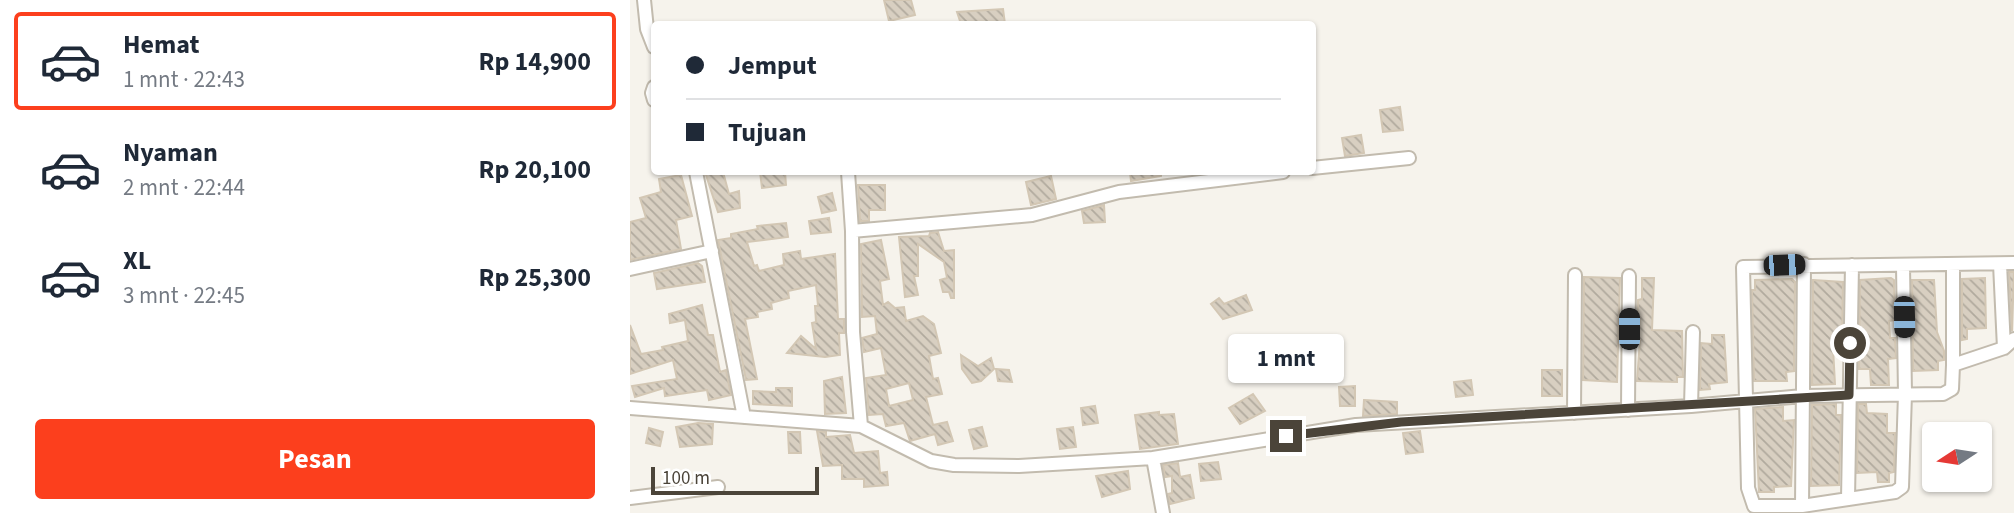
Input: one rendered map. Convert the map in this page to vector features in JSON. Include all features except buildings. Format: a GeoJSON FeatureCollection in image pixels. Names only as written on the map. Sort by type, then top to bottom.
{"type":"FeatureCollection","features":[{"type":"Feature","properties":{"kind":"street"},"geometry":{"type":"LineString","coordinates":[[644,0],[651,38]]}},
{"type":"Feature","properties":{"kind":"street"},"geometry":{"type":"LineString","coordinates":[[1316,168],[1409,158]]}},
{"type":"Feature","properties":{"kind":"street"},"geometry":{"type":"LineString","coordinates":[[697,175],[744,417]]}},
{"type":"Feature","properties":{"kind":"street"},"geometry":{"type":"LineString","coordinates":[[848,175],[853,332],[861,426]]}},
{"type":"Feature","properties":{"kind":"street"},"geometry":{"type":"LineString","coordinates":[[852,231],[1032,215],[1119,192],[1258,175]]}},
{"type":"Feature","properties":{"kind":"street"},"geometry":{"type":"LineString","coordinates":[[630,269],[712,251]]}},
{"type":"Feature","properties":{"kind":"street"},"geometry":{"type":"LineString","coordinates":[[1903,266],[1905,394],[1902,487],[1895,492],[1802,506],[1754,506],[1749,499],[1743,267],[2014,263]]}},
{"type":"Feature","properties":{"kind":"street"},"geometry":{"type":"LineString","coordinates":[[1802,506],[1804,264]]}},
{"type":"Feature","properties":{"kind":"street"},"geometry":{"type":"LineString","coordinates":[[1953,365],[2009,343],[2000,264]]}},
{"type":"Feature","properties":{"kind":"street"},"geometry":{"type":"LineString","coordinates":[[1848,499],[1852,265]]}},
{"type":"Feature","properties":{"kind":"street"},"geometry":{"type":"LineString","coordinates":[[630,408],[861,426],[931,461],[954,465],[1019,466],[1153,458],[1356,425],[1691,406],[1802,396],[1950,391],[1953,365],[1953,265]]}},
{"type":"Feature","properties":{"kind":"street"},"geometry":{"type":"LineString","coordinates":[[1574,413],[1575,275]]}},
{"type":"Feature","properties":{"kind":"street"},"geometry":{"type":"LineString","coordinates":[[1628,410],[1629,276]]}},
{"type":"Feature","properties":{"kind":"street"},"geometry":{"type":"LineString","coordinates":[[1691,406],[1693,332]]}},
{"type":"Feature","properties":{"kind":"street"},"geometry":{"type":"LineString","coordinates":[[1153,458],[1163,513]]}},
{"type":"Feature","properties":{"kind":"street"},"geometry":{"type":"LineString","coordinates":[[630,498],[718,487]]}},
{"type":"Feature","properties":{"kind":"route"},"geometry":{"type":"LineString","coordinates":[[1286,436],[1356,425],[1492,419],[1802,396],[1849,395],[1850,343]]}}]}
